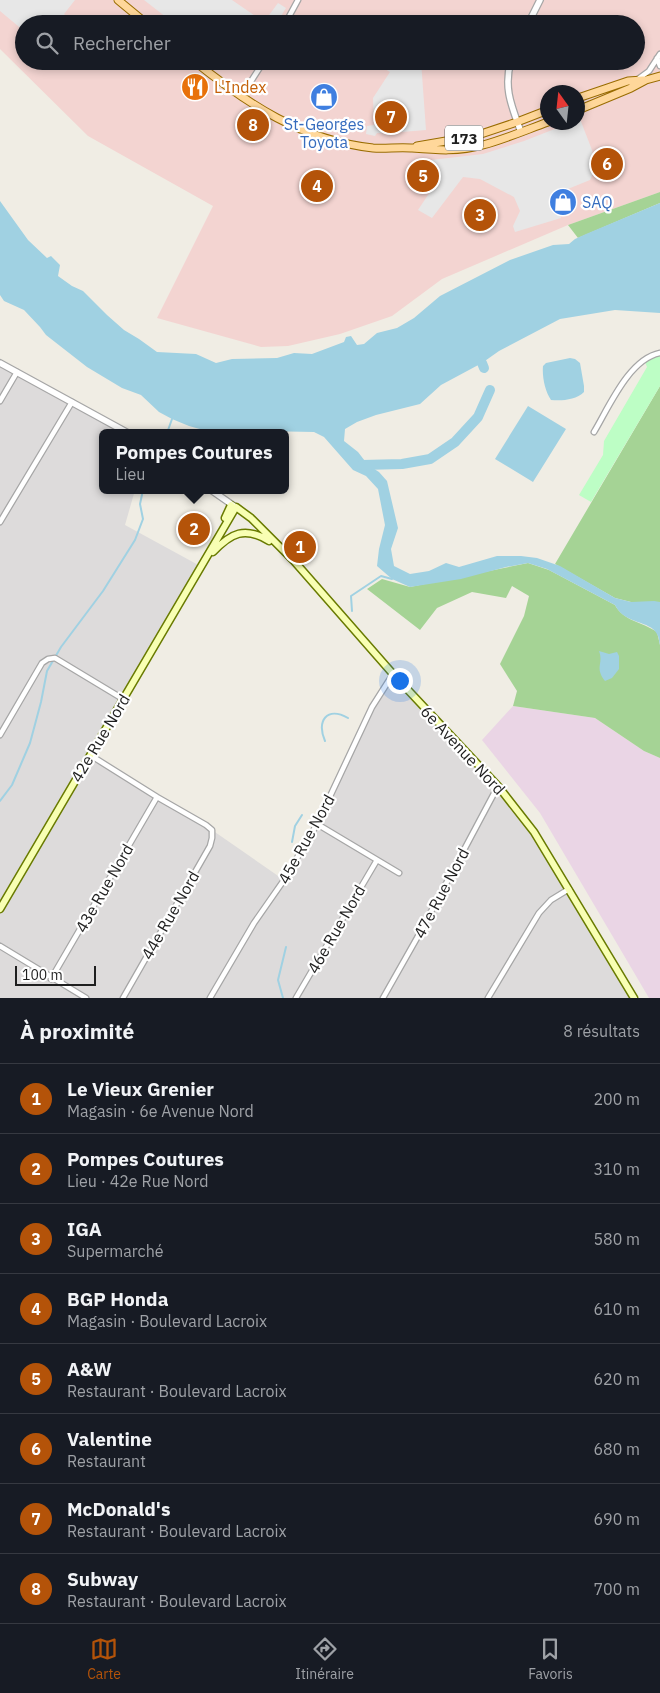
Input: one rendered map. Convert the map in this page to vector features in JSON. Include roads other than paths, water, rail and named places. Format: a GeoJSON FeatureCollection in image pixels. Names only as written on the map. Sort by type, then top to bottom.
{"type":"FeatureCollection","features":[{"type":"Feature","properties":{"kind":"main road"},"geometry":{"type":"LineString","coordinates":[[118,0],[136,15]]}},
{"type":"Feature","properties":{"kind":"main road","name":"173"},"geometry":{"type":"LineString","coordinates":[[206,70],[272,117],[322,138],[346,144],[375,148],[448,151],[482,145],[540,125]]}},
{"type":"Feature","properties":{"kind":"main road"},"geometry":{"type":"LineString","coordinates":[[585,107],[646,80],[660,76]]}},
{"type":"Feature","properties":{"kind":"main road"},"geometry":{"type":"LineString","coordinates":[[585,95],[636,80],[646,80]]}},
{"type":"Feature","properties":{"kind":"main road","name":"173"},"geometry":{"type":"LineString","coordinates":[[409,148],[475,136],[540,113]]}},
{"type":"Feature","properties":{"kind":"main road","name":"6e Avenue Nord"},"geometry":{"type":"LineString","coordinates":[[234,506],[251,518],[281,547],[393,674],[498,786],[534,832],[632,997]]}},
{"type":"Feature","properties":{"kind":"main road","name":"42e Rue Nord"},"geometry":{"type":"LineString","coordinates":[[202,567],[234,506]]}},
{"type":"Feature","properties":{"kind":"main road","name":"42e Rue Nord"},"geometry":{"type":"LineString","coordinates":[[0,909],[212,552],[224,540],[246,532],[264,538],[281,547]]}},
{"type":"Feature","properties":{"kind":"street"},"geometry":{"type":"LineString","coordinates":[[290,15],[298,0]]}},
{"type":"Feature","properties":{"kind":"street"},"geometry":{"type":"LineString","coordinates":[[532,15],[540,0]]}},
{"type":"Feature","properties":{"kind":"street"},"geometry":{"type":"LineString","coordinates":[[658,56],[660,66]]}},
{"type":"Feature","properties":{"kind":"street"},"geometry":{"type":"LineString","coordinates":[[636,80],[649,71],[658,56]]}},
{"type":"Feature","properties":{"kind":"street"},"geometry":{"type":"LineString","coordinates":[[241,96],[258,70]]}},
{"type":"Feature","properties":{"kind":"street"},"geometry":{"type":"LineString","coordinates":[[508,70],[509,103],[521,132]]}},
{"type":"Feature","properties":{"kind":"street"},"geometry":{"type":"LineString","coordinates":[[594,432],[633,369],[644,359],[660,353]]}},
{"type":"Feature","properties":{"kind":"street"},"geometry":{"type":"LineString","coordinates":[[0,363],[121,429]]}},
{"type":"Feature","properties":{"kind":"street"},"geometry":{"type":"LineString","coordinates":[[0,401],[17,372]]}},
{"type":"Feature","properties":{"kind":"street"},"geometry":{"type":"LineString","coordinates":[[0,522],[72,402]]}},
{"type":"Feature","properties":{"kind":"street","name":"6e Avenue Nord"},"geometry":{"type":"LineString","coordinates":[[218,494],[234,506]]}},
{"type":"Feature","properties":{"kind":"street"},"geometry":{"type":"LineString","coordinates":[[0,734],[42,663],[48,659],[55,658],[123,699]]}},
{"type":"Feature","properties":{"kind":"street","name":"45e Rue Nord"},"geometry":{"type":"LineString","coordinates":[[210,998],[254,923],[284,880],[317,824],[372,707],[393,674]]}},
{"type":"Feature","properties":{"kind":"street"},"geometry":{"type":"LineString","coordinates":[[90,755],[157,797]]}},
{"type":"Feature","properties":{"kind":"street","name":"47e Rue Nord"},"geometry":{"type":"LineString","coordinates":[[383,998],[498,786]]}},
{"type":"Feature","properties":{"kind":"street","name":"44e Rue Nord"},"geometry":{"type":"LineString","coordinates":[[123,998],[210,846],[212,838],[212,830],[206,825],[157,797]]}},
{"type":"Feature","properties":{"kind":"street","name":"43e Rue Nord"},"geometry":{"type":"LineString","coordinates":[[51,978],[157,797]]}},
{"type":"Feature","properties":{"kind":"street"},"geometry":{"type":"LineString","coordinates":[[317,824],[398,873]]}},
{"type":"Feature","properties":{"kind":"street","name":"46e Rue Nord"},"geometry":{"type":"LineString","coordinates":[[296,998],[377,860]]}},
{"type":"Feature","properties":{"kind":"street"},"geometry":{"type":"LineString","coordinates":[[488,998],[539,912],[551,900],[569,889]]}},
{"type":"Feature","properties":{"kind":"street"},"geometry":{"type":"LineString","coordinates":[[0,946],[86,998]]}},
{"type":"Feature","properties":{"kind":"water"},"geometry":{"type":"Polygon","coordinates":[[[0,201],[28,240],[47,258],[51,256],[60,265],[58,276],[83,291],[124,330],[157,352],[196,354],[216,363],[232,359],[277,358],[294,353],[312,354],[344,342],[346,337],[351,336],[357,345],[364,344],[377,333],[397,328],[414,318],[440,296],[510,260],[553,245],[569,244],[586,234],[660,203],[660,313],[615,310],[560,319],[499,351],[482,363],[441,385],[420,404],[376,415],[357,422],[345,429],[344,441],[387,481],[398,528],[391,549],[394,566],[410,574],[429,571],[446,563],[459,567],[497,556],[537,558],[560,566],[615,598],[631,602],[660,602],[660,645],[658,635],[649,626],[625,616],[615,605],[547,569],[528,563],[461,579],[410,587],[392,579],[377,566],[385,525],[378,489],[366,476],[353,470],[324,437],[314,432],[289,432],[289,429],[200,429],[172,419],[159,412],[141,395],[122,388],[87,367],[46,335],[24,310],[4,301],[0,295],[0,201]]]}},
{"type":"Feature","properties":{"kind":"water"},"geometry":{"type":"Polygon","coordinates":[[[570,358],[580,363],[584,392],[577,397],[569,399],[551,400],[544,384],[543,366],[546,363],[570,358]]]}},
{"type":"Feature","properties":{"kind":"water"},"geometry":{"type":"Polygon","coordinates":[[[528,406],[566,429],[533,482],[495,459],[528,406]]]}},
{"type":"Feature","properties":{"kind":"water"},"geometry":{"type":"Polygon","coordinates":[[[599,651],[609,654],[617,652],[619,656],[619,669],[612,678],[605,681],[600,672],[599,651]]]}},
{"type":"Feature","properties":{"kind":"waterway"},"geometry":{"type":"LineString","coordinates":[[482,363],[484,368]]}},
{"type":"Feature","properties":{"kind":"waterway"},"geometry":{"type":"LineString","coordinates":[[362,465],[402,464],[430,459],[455,442],[478,417],[490,390]]}},
{"type":"Feature","properties":{"kind":"waterway"},"geometry":{"type":"LineString","coordinates":[[168,429],[172,419]]}},
{"type":"Feature","properties":{"kind":"waterway"},"geometry":{"type":"LineString","coordinates":[[0,801],[12,785],[30,743],[47,671],[61,647],[103,591],[135,540],[143,519],[140,504],[142,494]]}},
{"type":"Feature","properties":{"kind":"waterway"},"geometry":{"type":"LineString","coordinates":[[352,611],[351,596],[381,576],[392,579]]}},
{"type":"Feature","properties":{"kind":"waterway"},"geometry":{"type":"LineString","coordinates":[[325,741],[322,727],[325,717],[334,714],[348,718]]}},
{"type":"Feature","properties":{"kind":"waterway"},"geometry":{"type":"LineString","coordinates":[[292,842],[295,826],[302,815]]}},
{"type":"Feature","properties":{"kind":"waterway"},"geometry":{"type":"LineString","coordinates":[[283,998],[278,980],[286,947]]}},
{"type":"Feature","properties":{"kind":"place","name":"L'Index"},"geometry":{"type":"Point","coordinates":[195,87]}},
{"type":"Feature","properties":{"kind":"place","name":"St-Georges Toyota"},"geometry":{"type":"Point","coordinates":[324,97]}},
{"type":"Feature","properties":{"kind":"place","name":"McDonald's"},"geometry":{"type":"Point","coordinates":[391,117]}},
{"type":"Feature","properties":{"kind":"place","name":"Subway"},"geometry":{"type":"Point","coordinates":[253,125]}},
{"type":"Feature","properties":{"kind":"place","name":"Valentine"},"geometry":{"type":"Point","coordinates":[607,164]}},
{"type":"Feature","properties":{"kind":"place","name":"A&W"},"geometry":{"type":"Point","coordinates":[423,176]}},
{"type":"Feature","properties":{"kind":"place","name":"BGP Honda"},"geometry":{"type":"Point","coordinates":[317,186]}},
{"type":"Feature","properties":{"kind":"place","name":"SAQ"},"geometry":{"type":"Point","coordinates":[563,202]}},
{"type":"Feature","properties":{"kind":"place","name":"IGA"},"geometry":{"type":"Point","coordinates":[480,215]}},
{"type":"Feature","properties":{"kind":"place","name":"Pompes Coutures"},"geometry":{"type":"Point","coordinates":[194,529]}},
{"type":"Feature","properties":{"kind":"place","name":"Le Vieux Grenier"},"geometry":{"type":"Point","coordinates":[300,547]}}]}
